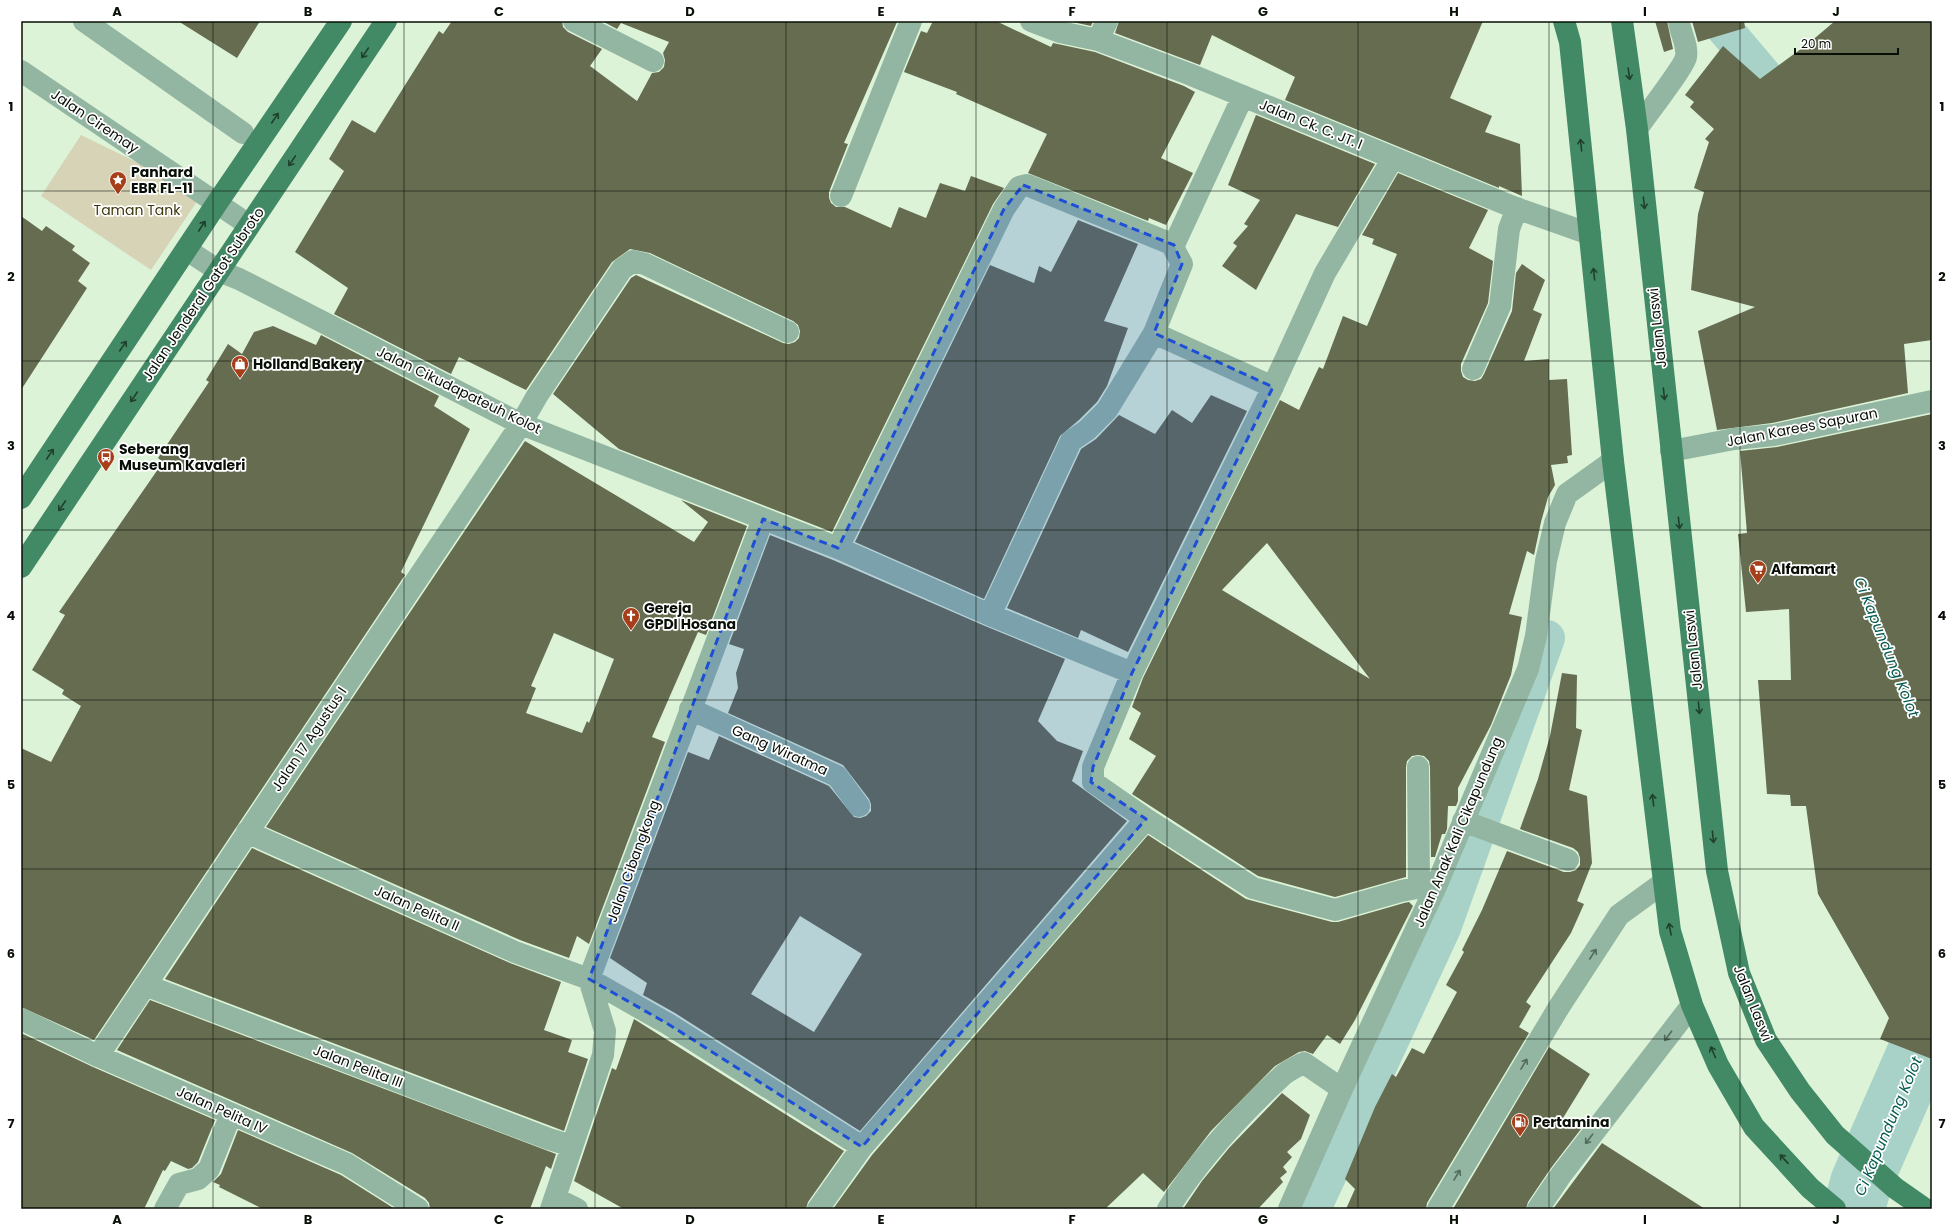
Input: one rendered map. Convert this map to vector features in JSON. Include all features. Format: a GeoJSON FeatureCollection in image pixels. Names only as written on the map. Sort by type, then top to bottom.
{"type":"FeatureCollection","features":[{"type":"Feature","properties":{"kind":"main road"},"geometry":{"type":"LineString","coordinates":[[21,498],[341,21]]}},
{"type":"Feature","properties":{"kind":"main road","name":"Jalan Jenderal Gatot Subroto"},"geometry":{"type":"LineString","coordinates":[[21,568],[386,21]]}},
{"type":"Feature","properties":{"kind":"main road"},"geometry":{"type":"LineString","coordinates":[[1564,21],[1569,31],[1613,461],[1670,931],[1692,1005],[1718,1065],[1754,1127],[1810,1188],[1836,1209]]}},
{"type":"Feature","properties":{"kind":"main road","name":"Jalan Laswi"},"geometry":{"type":"LineString","coordinates":[[1621,26],[1636,128],[1717,871],[1739,973],[1766,1040],[1800,1091],[1835,1135],[1895,1188],[1925,1209]]}},
{"type":"Feature","properties":{"kind":"street"},"geometry":{"type":"LineString","coordinates":[[84,21],[243,134]]}},
{"type":"Feature","properties":{"kind":"street"},"geometry":{"type":"LineString","coordinates":[[574,21],[653,61]]}},
{"type":"Feature","properties":{"kind":"street"},"geometry":{"type":"LineString","coordinates":[[841,196],[911,21]]}},
{"type":"Feature","properties":{"kind":"street","name":"Jalan Ck. C. JT. I"},"geometry":{"type":"LineString","coordinates":[[1031,21],[1060,32],[1098,40],[1243,96],[1517,208],[1590,234]]}},
{"type":"Feature","properties":{"kind":"street"},"geometry":{"type":"LineString","coordinates":[[1098,40],[1107,21]]}},
{"type":"Feature","properties":{"kind":"street"},"geometry":{"type":"LineString","coordinates":[[1636,128],[1686,58],[1684,39],[1679,28],[1679,21]]}},
{"type":"Feature","properties":{"kind":"street","name":"Jalan Ciremay"},"geometry":{"type":"LineString","coordinates":[[21,71],[249,225]]}},
{"type":"Feature","properties":{"kind":"street"},"geometry":{"type":"LineString","coordinates":[[990,615],[1071,441],[1087,430],[1107,410],[1154,333],[1182,264],[1174,250],[1174,245],[1243,96]]}},
{"type":"Feature","properties":{"kind":"street"},"geometry":{"type":"LineString","coordinates":[[1393,158],[1326,273],[1273,388],[1132,673],[1093,767],[1092,782],[1146,819],[1253,888],[1334,910],[1344,909],[1428,885],[1418,767]]}},
{"type":"Feature","properties":{"kind":"street"},"geometry":{"type":"LineString","coordinates":[[838,548],[1004,209],[1019,187],[1027,185],[1174,245]]}},
{"type":"Feature","properties":{"kind":"street"},"geometry":{"type":"LineString","coordinates":[[1473,369],[1500,306],[1509,229],[1517,208]]}},
{"type":"Feature","properties":{"kind":"street","name":"Jalan Cikudapateuh Kolot"},"geometry":{"type":"LineString","coordinates":[[187,250],[219,271],[239,279],[521,424],[838,548],[990,615],[1132,673]]}},
{"type":"Feature","properties":{"kind":"street","name":"Jalan 17 Agustus I"},"geometry":{"type":"LineString","coordinates":[[98,1056],[521,424],[537,396],[622,269],[633,261],[646,264],[788,332]]}},
{"type":"Feature","properties":{"kind":"street"},"geometry":{"type":"LineString","coordinates":[[1154,333],[1273,388]]}},
{"type":"Feature","properties":{"kind":"street","name":"Jalan Karees Sapuran"},"geometry":{"type":"LineString","coordinates":[[1671,451],[1734,439],[1774,435],[1932,401]]}},
{"type":"Feature","properties":{"kind":"street","name":"Jalan Anak Kali Cikapundung"},"geometry":{"type":"LineString","coordinates":[[1289,1209],[1342,1089],[1428,885],[1468,823],[1528,669],[1536,636],[1546,562],[1555,523],[1566,494],[1613,461]]}},
{"type":"Feature","properties":{"kind":"street","name":"Jalan Cibangkong"},"geometry":{"type":"LineString","coordinates":[[589,979],[763,519]]}},
{"type":"Feature","properties":{"kind":"street","name":"Gang Wiratma"},"geometry":{"type":"LineString","coordinates":[[690,709],[837,776],[858,806]]}},
{"type":"Feature","properties":{"kind":"street"},"geometry":{"type":"LineString","coordinates":[[818,1209],[862,1147],[1146,819]]}},
{"type":"Feature","properties":{"kind":"street"},"geometry":{"type":"LineString","coordinates":[[1468,823],[1568,860]]}},
{"type":"Feature","properties":{"kind":"street","name":"Jalan Pelita II"},"geometry":{"type":"LineString","coordinates":[[247,832],[515,952],[589,979],[668,1024],[862,1147]]}},
{"type":"Feature","properties":{"kind":"street"},"geometry":{"type":"LineString","coordinates":[[1438,1209],[1559,1007],[1619,915],[1663,883]]}},
{"type":"Feature","properties":{"kind":"street"},"geometry":{"type":"LineString","coordinates":[[577,1209],[553,1203],[604,1055],[605,1031],[589,979]]}},
{"type":"Feature","properties":{"kind":"street","name":"Jalan Pelita III"},"geometry":{"type":"LineString","coordinates":[[145,985],[549,1139],[572,1146]]}},
{"type":"Feature","properties":{"kind":"street"},"geometry":{"type":"LineString","coordinates":[[1538,1209],[1561,1175],[1692,1005]]}},
{"type":"Feature","properties":{"kind":"street","name":"Jalan Pelita IV"},"geometry":{"type":"LineString","coordinates":[[21,1019],[98,1056],[347,1164],[418,1209]]}},
{"type":"Feature","properties":{"kind":"street"},"geometry":{"type":"LineString","coordinates":[[1168,1209],[1203,1160],[1249,1108],[1281,1076],[1304,1063],[1342,1089]]}},
{"type":"Feature","properties":{"kind":"street"},"geometry":{"type":"LineString","coordinates":[[165,1209],[179,1184],[198,1180],[209,1169],[231,1114]]}},
{"type":"Feature","properties":{"kind":"highlighted area"},"geometry":{"type":"Polygon","coordinates":[[[1023,185],[1174,245],[1182,264],[1154,333],[1273,387],[1132,673],[1093,767],[1091,782],[1146,819],[862,1147],[668,1024],[589,979],[763,519],[838,548],[1004,209],[1023,185]]]}},
{"type":"Feature","properties":{"kind":"green space","name":"Taman Tank"},"geometry":{"type":"Polygon","coordinates":[[[81,135],[202,194],[151,270],[41,196],[81,135]]]}},
{"type":"Feature","properties":{"kind":"building"},"geometry":{"type":"Polygon","coordinates":[[[178,21],[260,21],[237,58],[178,21]]]}},
{"type":"Feature","properties":{"kind":"building"},"geometry":{"type":"Polygon","coordinates":[[[452,21],[562,21],[563,27],[568,32],[602,49],[590,66],[637,101],[652,73],[659,72],[664,67],[665,60],[663,53],[669,42],[621,23],[617,29],[602,21],[897,22],[844,143],[848,144],[829,192],[831,203],[836,207],[845,207],[891,228],[899,207],[926,218],[940,183],[965,191],[971,176],[1004,188],[993,204],[832,532],[619,449],[553,394],[631,278],[636,275],[783,343],[789,344],[795,342],[799,338],[800,331],[798,325],[793,321],[650,253],[630,249],[612,262],[526,390],[459,357],[451,374],[334,314],[348,288],[295,252],[344,171],[329,159],[352,120],[375,133],[439,31],[443,34],[452,21]]]}},
{"type":"Feature","properties":{"kind":"building"},"geometry":{"type":"Polygon","coordinates":[[[933,21],[996,21],[1051,47],[1053,43],[1095,52],[1184,86],[1195,92],[1161,158],[1193,173],[1166,225],[1149,218],[1148,221],[1028,173],[1047,134],[956,94],[957,92],[904,72],[921,31],[927,33],[933,21]]]}},
{"type":"Feature","properties":{"kind":"building"},"geometry":{"type":"Polygon","coordinates":[[[1068,21],[1093,21],[1091,26],[1068,21]]]}},
{"type":"Feature","properties":{"kind":"building"},"geometry":{"type":"Polygon","coordinates":[[[1119,21],[1483,21],[1450,98],[1492,116],[1485,132],[1520,144],[1522,196],[1499,186],[1499,188],[1285,100],[1295,77],[1212,35],[1200,65],[1115,33],[1119,21]]]}},
{"type":"Feature","properties":{"kind":"building"},"geometry":{"type":"Polygon","coordinates":[[[1655,21],[1667,21],[1673,49],[1664,52],[1655,21]]]}},
{"type":"Feature","properties":{"kind":"building"},"geometry":{"type":"Polygon","coordinates":[[[1692,21],[1744,21],[1745,28],[1698,42],[1692,21]]]}},
{"type":"Feature","properties":{"kind":"building"},"geometry":{"type":"Polygon","coordinates":[[[1835,21],[1932,21],[1932,340],[1904,344],[1908,393],[1772,423],[1717,430],[1698,331],[1755,307],[1691,290],[1698,214],[1704,192],[1694,188],[1709,142],[1705,139],[1714,129],[1690,107],[1694,102],[1685,95],[1723,46],[1760,79],[1809,43],[1835,21]]]}},
{"type":"Feature","properties":{"kind":"building"},"geometry":{"type":"Polygon","coordinates":[[[1256,115],[1375,164],[1338,227],[1296,214],[1256,290],[1222,266],[1237,246],[1233,243],[1248,226],[1244,224],[1260,200],[1228,185],[1256,115]]]}},
{"type":"Feature","properties":{"kind":"building"},"geometry":{"type":"Polygon","coordinates":[[[1398,173],[1488,210],[1469,248],[1493,261],[1488,303],[1461,364],[1463,377],[1468,380],[1475,381],[1481,379],[1484,374],[1512,311],[1516,273],[1522,264],[1545,280],[1533,310],[1542,314],[1524,361],[1549,359],[1549,380],[1567,379],[1572,455],[1567,456],[1568,463],[1551,465],[1555,485],[1548,497],[1534,555],[1527,551],[1509,614],[1522,617],[1511,675],[1491,725],[1458,788],[1458,801],[1456,806],[1448,806],[1447,829],[1445,834],[1442,834],[1435,857],[1431,857],[1429,761],[1424,756],[1412,756],[1407,761],[1406,767],[1406,877],[1335,897],[1258,876],[1132,794],[1156,756],[1129,739],[1141,713],[1132,707],[1143,678],[1280,400],[1299,410],[1319,367],[1323,369],[1343,316],[1367,326],[1397,254],[1372,244],[1374,239],[1362,235],[1398,173]],[[1267,543],[1222,590],[1370,679],[1267,543]]]}},
{"type":"Feature","properties":{"kind":"building"},"geometry":{"type":"Polygon","coordinates":[[[21,216],[42,231],[46,226],[75,246],[72,250],[90,263],[78,281],[87,288],[21,390],[21,216]]]}},
{"type":"Feature","properties":{"kind":"building"},"geometry":{"type":"Polygon","coordinates":[[[1078,220],[1138,244],[1104,321],[1128,328],[1107,386],[1097,402],[1060,436],[984,599],[855,542],[990,265],[1034,283],[1039,266],[1051,272],[1078,220]]]}},
{"type":"Feature","properties":{"kind":"building"},"geometry":{"type":"Polygon","coordinates":[[[273,326],[316,345],[321,335],[439,396],[434,406],[470,429],[401,572],[405,575],[94,1040],[21,1007],[21,748],[51,762],[81,706],[62,694],[64,690],[32,670],[65,615],[59,612],[163,462],[158,458],[209,382],[206,380],[228,344],[242,354],[254,332],[273,326]]]}},
{"type":"Feature","properties":{"kind":"building"},"geometry":{"type":"Polygon","coordinates":[[[1211,395],[1247,411],[1128,652],[1081,630],[1078,638],[1007,608],[1081,449],[1096,439],[1119,415],[1155,434],[1172,410],[1192,423],[1211,395]]]}},
{"type":"Feature","properties":{"kind":"building"},"geometry":{"type":"Polygon","coordinates":[[[1932,414],[1932,1059],[1880,1039],[1889,1018],[1818,894],[1806,806],[1791,806],[1790,795],[1767,794],[1758,680],[1791,680],[1789,609],[1746,612],[1738,534],[1747,533],[1740,451],[1777,447],[1932,414]]]}},
{"type":"Feature","properties":{"kind":"building"},"geometry":{"type":"Polygon","coordinates":[[[525,441],[694,542],[708,522],[681,500],[747,526],[706,635],[698,632],[652,737],[665,742],[589,944],[577,936],[569,958],[520,940],[266,827],[525,441]],[[554,633],[531,686],[536,688],[526,713],[582,733],[587,721],[589,723],[614,659],[554,633]]]}},
{"type":"Feature","properties":{"kind":"building"},"geometry":{"type":"Polygon","coordinates":[[[770,535],[833,560],[1065,659],[1038,721],[1057,741],[1083,751],[1072,781],[1127,821],[860,1131],[675,1013],[643,995],[647,983],[610,958],[688,752],[709,760],[719,736],[829,786],[854,817],[860,818],[866,816],[871,811],[869,799],[843,765],[728,713],[738,688],[736,673],[744,649],[729,644],[770,535]],[[800,916],[751,994],[814,1032],[862,954],[800,916]]]}},
{"type":"Feature","properties":{"kind":"building"},"geometry":{"type":"Polygon","coordinates":[[[1562,673],[1577,675],[1576,728],[1582,730],[1569,790],[1587,796],[1592,863],[1577,901],[1584,904],[1571,933],[1526,1002],[1531,1006],[1519,1027],[1529,1033],[1427,1203],[1426,1209],[1346,1209],[1355,1189],[1345,1179],[1375,1107],[1392,1074],[1396,1077],[1412,1048],[1424,1054],[1457,992],[1446,985],[1464,952],[1462,950],[1482,910],[1507,851],[1564,872],[1576,870],[1580,865],[1578,852],[1573,848],[1520,829],[1538,779],[1550,736],[1562,673]]]}},
{"type":"Feature","properties":{"kind":"building"},"geometry":{"type":"Polygon","coordinates":[[[1148,835],[1246,899],[1332,922],[1338,922],[1409,902],[1413,906],[1355,1020],[1340,1044],[1327,1035],[1313,1054],[1305,1051],[1299,1052],[1275,1066],[1211,1131],[1164,1192],[1143,1173],[1105,1209],[833,1209],[872,1155],[1148,835]]]}},
{"type":"Feature","properties":{"kind":"building"},"geometry":{"type":"Polygon","coordinates":[[[252,848],[510,963],[561,982],[544,1030],[572,1040],[568,1052],[588,1059],[564,1131],[165,979],[252,848]]]}},
{"type":"Feature","properties":{"kind":"building"},"geometry":{"type":"Polygon","coordinates":[[[150,1000],[556,1154],[551,1169],[546,1166],[530,1209],[430,1209],[429,1203],[425,1198],[352,1153],[117,1050],[150,1000]]]}},
{"type":"Feature","properties":{"kind":"building"},"geometry":{"type":"Polygon","coordinates":[[[634,1019],[844,1151],[808,1202],[806,1209],[624,1209],[574,1181],[612,1068],[616,1070],[634,1019]]]}},
{"type":"Feature","properties":{"kind":"building"},"geometry":{"type":"Polygon","coordinates":[[[21,1033],[93,1067],[215,1120],[198,1162],[192,1168],[188,1169],[171,1161],[165,1171],[163,1170],[144,1209],[21,1209],[21,1033]]]}},
{"type":"Feature","properties":{"kind":"building"},"geometry":{"type":"Polygon","coordinates":[[[1549,1047],[1590,1074],[1563,1118],[1581,1129],[1551,1168],[1528,1202],[1526,1209],[1453,1209],[1549,1047]]]}},
{"type":"Feature","properties":{"kind":"building"},"geometry":{"type":"Polygon","coordinates":[[[1282,1093],[1310,1115],[1301,1139],[1287,1152],[1292,1157],[1283,1167],[1287,1172],[1280,1178],[1283,1182],[1258,1209],[1183,1209],[1202,1181],[1229,1148],[1282,1093]]]}},
{"type":"Feature","properties":{"kind":"building"},"geometry":{"type":"Polygon","coordinates":[[[238,1130],[341,1175],[395,1209],[263,1209],[219,1187],[220,1185],[213,1182],[221,1174],[238,1130]]]}},
{"type":"Feature","properties":{"kind":"building"},"geometry":{"type":"Polygon","coordinates":[[[1602,1143],[1705,1209],[1553,1209],[1602,1143]]]}},
{"type":"Feature","properties":{"kind":"waterway","name":"Ci Kapundung Kolot"},"geometry":{"type":"LineString","coordinates":[[1718,21],[1796,113]]}},
{"type":"Feature","properties":{"kind":"waterway"},"geometry":{"type":"LineString","coordinates":[[1313,1209],[1443,928],[1547,638]]}},
{"type":"Feature","properties":{"kind":"waterway","name":"Ci Kapundung Kolot"},"geometry":{"type":"LineString","coordinates":[[1854,1209],[1861,1183],[1932,1021]]}},
{"type":"Feature","properties":{"kind":"place","name":"Panhard EBR FL-11"},"geometry":{"type":"Point","coordinates":[118,195]}},
{"type":"Feature","properties":{"kind":"place","name":"Holland Bakery"},"geometry":{"type":"Point","coordinates":[240,379]}},
{"type":"Feature","properties":{"kind":"place","name":"Seberang Museum Kavaleri"},"geometry":{"type":"Point","coordinates":[106,472]}},
{"type":"Feature","properties":{"kind":"place","name":"Alfamart"},"geometry":{"type":"Point","coordinates":[1758,584]}},
{"type":"Feature","properties":{"kind":"place","name":"Gereja GPDI Hosana"},"geometry":{"type":"Point","coordinates":[631,631]}},
{"type":"Feature","properties":{"kind":"place","name":"Pertamina"},"geometry":{"type":"Point","coordinates":[1520,1137]}}]}
